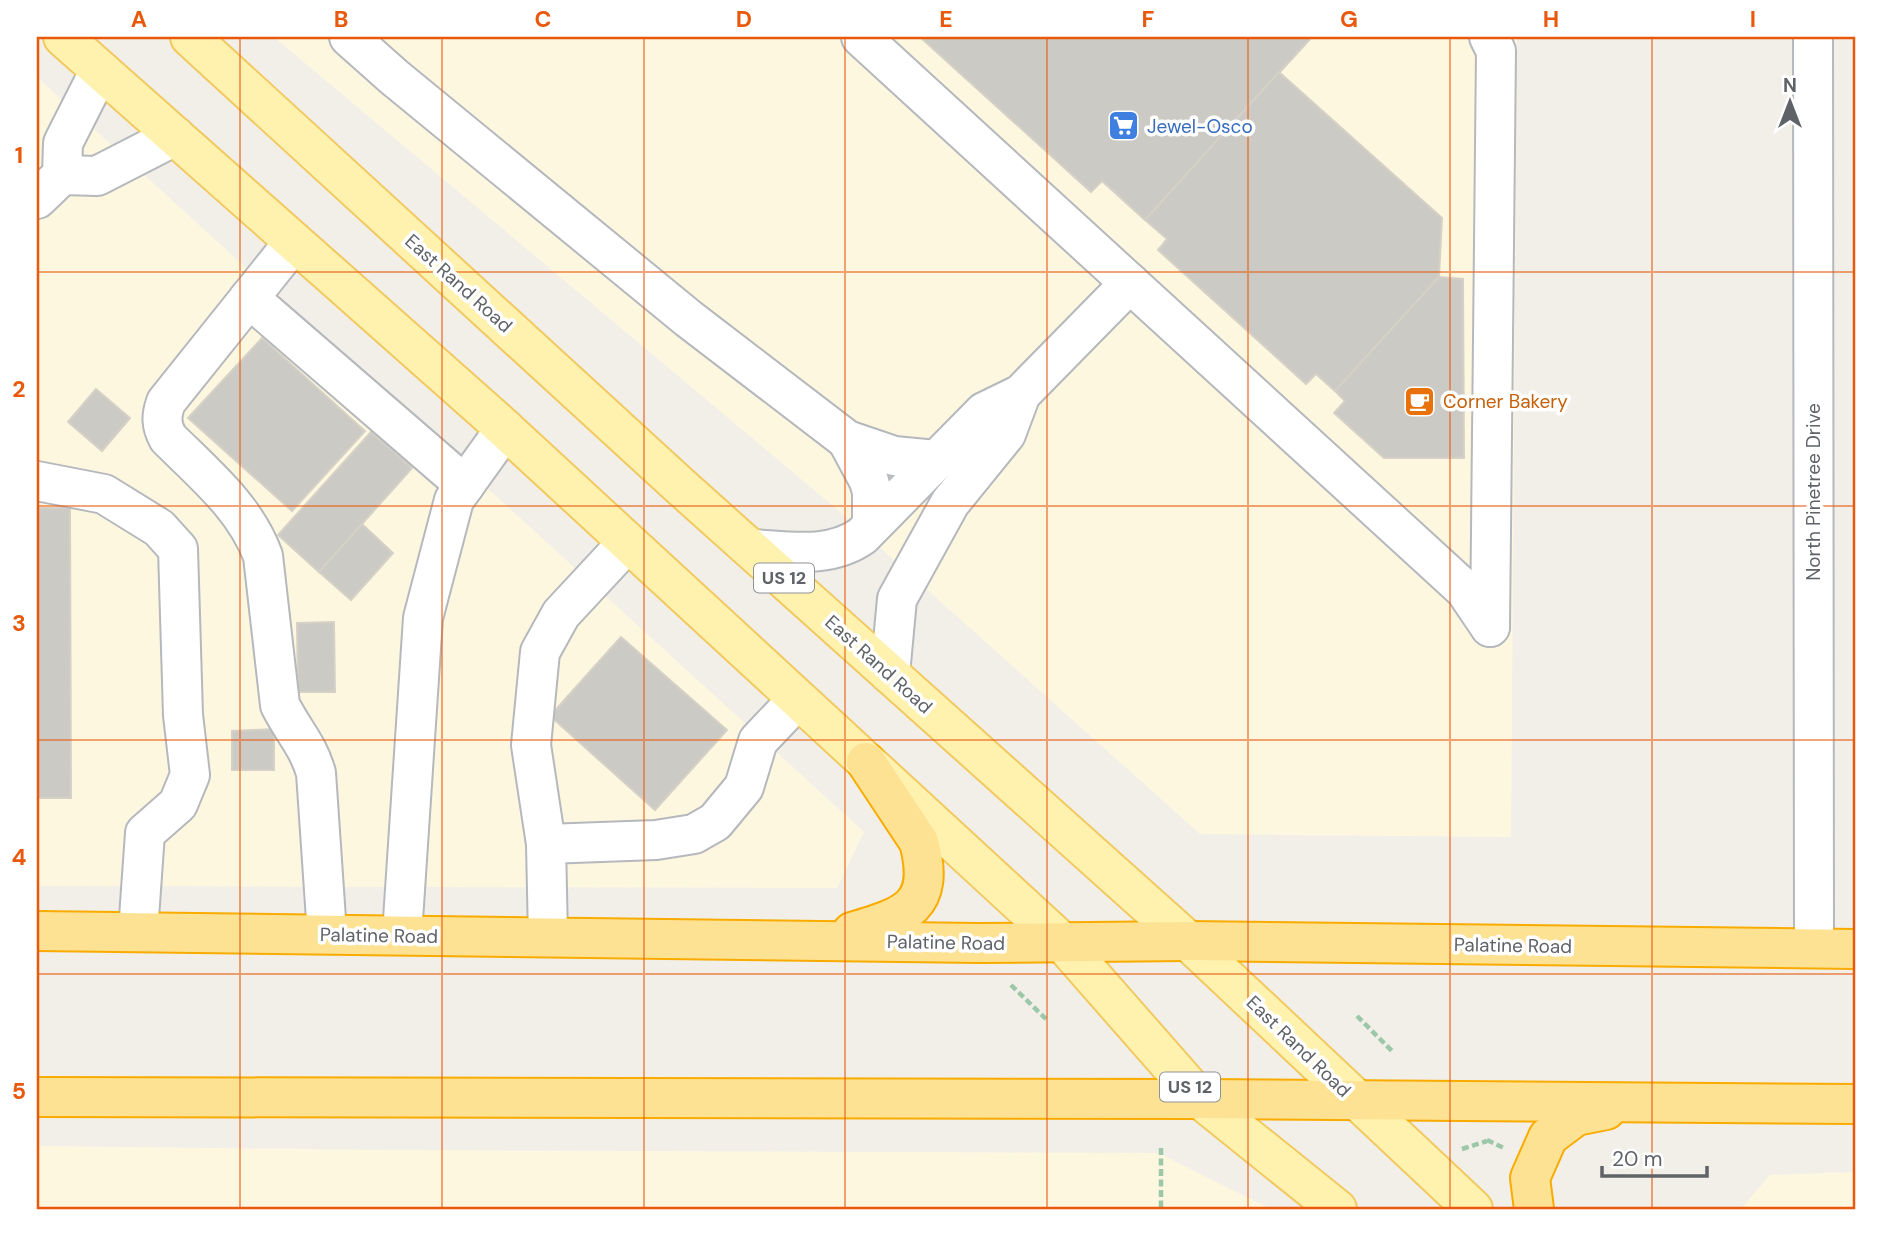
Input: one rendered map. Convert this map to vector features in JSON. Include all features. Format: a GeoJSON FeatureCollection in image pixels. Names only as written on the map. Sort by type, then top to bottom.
{"type":"FeatureCollection","features":[{"type":"Feature","properties":{"kind":"highway"},"geometry":{"type":"LineString","coordinates":[[823,940],[894,919],[914,904],[920,892],[923,869],[919,842],[866,762]]}},
{"type":"Feature","properties":{"kind":"highway","name":"Palatine Road"},"geometry":{"type":"LineString","coordinates":[[37,931],[1855,949]]}},
{"type":"Feature","properties":{"kind":"highway"},"geometry":{"type":"LineString","coordinates":[[37,1097],[1200,1099],[1855,1104]]}},
{"type":"Feature","properties":{"kind":"highway"},"geometry":{"type":"LineString","coordinates":[[1534,1209],[1530,1178],[1548,1137],[1576,1116],[1642,1102]]}},
{"type":"Feature","properties":{"kind":"main road","name":"US 12"},"geometry":{"type":"LineString","coordinates":[[63,37],[505,429],[1063,943],[1200,1099],[1337,1209]]}},
{"type":"Feature","properties":{"kind":"main road","name":"East Rand Road"},"geometry":{"type":"LineString","coordinates":[[190,37],[751,549],[1188,941],[1473,1209]]}},
{"type":"Feature","properties":{"kind":"street"},"geometry":{"type":"LineString","coordinates":[[349,37],[689,319],[847,440],[894,456],[936,460]]}},
{"type":"Feature","properties":{"kind":"street"},"geometry":{"type":"LineString","coordinates":[[861,37],[1465,590],[1490,627],[1496,51],[1489,37]]}},
{"type":"Feature","properties":{"kind":"street","name":"North Pinetree Drive"},"geometry":{"type":"LineString","coordinates":[[1813,37],[1814,948]]}},
{"type":"Feature","properties":{"kind":"street"},"geometry":{"type":"LineString","coordinates":[[49,187],[63,143],[100,70]]}},
{"type":"Feature","properties":{"kind":"street"},"geometry":{"type":"LineString","coordinates":[[49,187],[97,176],[175,136]]}},
{"type":"Feature","properties":{"kind":"street"},"geometry":{"type":"LineString","coordinates":[[294,242],[166,402],[162,427],[169,438],[245,518],[256,536],[262,556],[280,705],[290,726],[311,753],[316,773],[327,934]]}},
{"type":"Feature","properties":{"kind":"street"},"geometry":{"type":"LineString","coordinates":[[751,549],[833,551],[862,536],[984,412],[1021,394],[1130,283]]}},
{"type":"Feature","properties":{"kind":"street"},"geometry":{"type":"LineString","coordinates":[[249,298],[465,485]]}},
{"type":"Feature","properties":{"kind":"street"},"geometry":{"type":"LineString","coordinates":[[890,674],[897,599],[950,503],[1006,435],[1021,394]]}},
{"type":"Feature","properties":{"kind":"street"},"geometry":{"type":"LineString","coordinates":[[402,935],[423,618],[454,500],[505,429]]}},
{"type":"Feature","properties":{"kind":"street"},"geometry":{"type":"LineString","coordinates":[[847,440],[869,481],[872,492],[872,524]]}},
{"type":"Feature","properties":{"kind":"street"},"geometry":{"type":"LineString","coordinates":[[37,481],[104,494],[159,528],[178,549],[183,715],[190,775],[178,804],[145,833],[138,932]]}},
{"type":"Feature","properties":{"kind":"street"},"geometry":{"type":"LineString","coordinates":[[548,937],[546,844],[531,746],[541,652],[561,614],[627,543]]}},
{"type":"Feature","properties":{"kind":"street"},"geometry":{"type":"LineString","coordinates":[[546,844],[656,840],[694,834],[715,822],[744,787],[758,741],[797,700]]}},
{"type":"Feature","properties":{"kind":"path"},"geometry":{"type":"LineString","coordinates":[[1011,985],[1046,1019]]}},
{"type":"Feature","properties":{"kind":"path"},"geometry":{"type":"LineString","coordinates":[[1357,1016],[1392,1051]]}},
{"type":"Feature","properties":{"kind":"path"},"geometry":{"type":"LineString","coordinates":[[1461,1149],[1488,1141]]}},
{"type":"Feature","properties":{"kind":"path"},"geometry":{"type":"LineString","coordinates":[[1161,1148],[1161,1209]]}},
{"type":"Feature","properties":{"kind":"shaded area"},"geometry":{"type":"Polygon","coordinates":[[[274,37],[1517,37],[1511,837],[1200,834],[838,510],[274,37]]]}},
{"type":"Feature","properties":{"kind":"shaded area"},"geometry":{"type":"Polygon","coordinates":[[[37,77],[864,832],[837,888],[37,886],[37,77]]]}},
{"type":"Feature","properties":{"kind":"shaded area"},"geometry":{"type":"Polygon","coordinates":[[[37,1146],[1158,1153],[1271,1209],[37,1209],[37,1146]]]}},
{"type":"Feature","properties":{"kind":"shaded area"},"geometry":{"type":"Polygon","coordinates":[[[1855,1172],[1855,1209],[1741,1209],[1770,1175],[1855,1172]]]}},
{"type":"Feature","properties":{"kind":"building","name":"Jewel-Osco"},"geometry":{"type":"Polygon","coordinates":[[[920,37],[1312,37],[1145,220],[1102,181],[1091,192],[920,37]]]}},
{"type":"Feature","properties":{"kind":"building"},"geometry":{"type":"Polygon","coordinates":[[[1279,72],[1442,218],[1439,277],[1335,391],[1316,374],[1306,384],[1158,250],[1167,239],[1145,220],[1279,72]]]}},
{"type":"Feature","properties":{"kind":"building"},"geometry":{"type":"Polygon","coordinates":[[[1439,277],[1463,279],[1464,458],[1384,458],[1334,413],[1345,401],[1335,391],[1439,277]]]}},
{"type":"Feature","properties":{"kind":"building"},"geometry":{"type":"Polygon","coordinates":[[[262,338],[365,431],[292,511],[188,418],[262,338]]]}},
{"type":"Feature","properties":{"kind":"building"},"geometry":{"type":"Polygon","coordinates":[[[96,389],[130,418],[102,451],[68,422],[96,389]]]}},
{"type":"Feature","properties":{"kind":"building"},"geometry":{"type":"Polygon","coordinates":[[[371,432],[412,468],[319,572],[278,535],[371,432]]]}},
{"type":"Feature","properties":{"kind":"building"},"geometry":{"type":"Polygon","coordinates":[[[37,508],[70,508],[71,798],[37,798],[37,508]]]}},
{"type":"Feature","properties":{"kind":"building"},"geometry":{"type":"Polygon","coordinates":[[[362,524],[393,553],[351,600],[319,572],[362,524]]]}},
{"type":"Feature","properties":{"kind":"building"},"geometry":{"type":"Polygon","coordinates":[[[334,622],[335,692],[298,692],[297,623],[334,622]]]}},
{"type":"Feature","properties":{"kind":"building"},"geometry":{"type":"Polygon","coordinates":[[[621,637],[727,730],[655,810],[550,716],[621,637]]]}},
{"type":"Feature","properties":{"kind":"building"},"geometry":{"type":"Polygon","coordinates":[[[274,729],[274,770],[232,770],[232,731],[274,729]]]}},
{"type":"Feature","properties":{"kind":"place","name":"Jewel-Osco"},"geometry":{"type":"Point","coordinates":[1124,126]}},
{"type":"Feature","properties":{"kind":"place","name":"Corner Bakery"},"geometry":{"type":"Point","coordinates":[1420,401]}}]}
